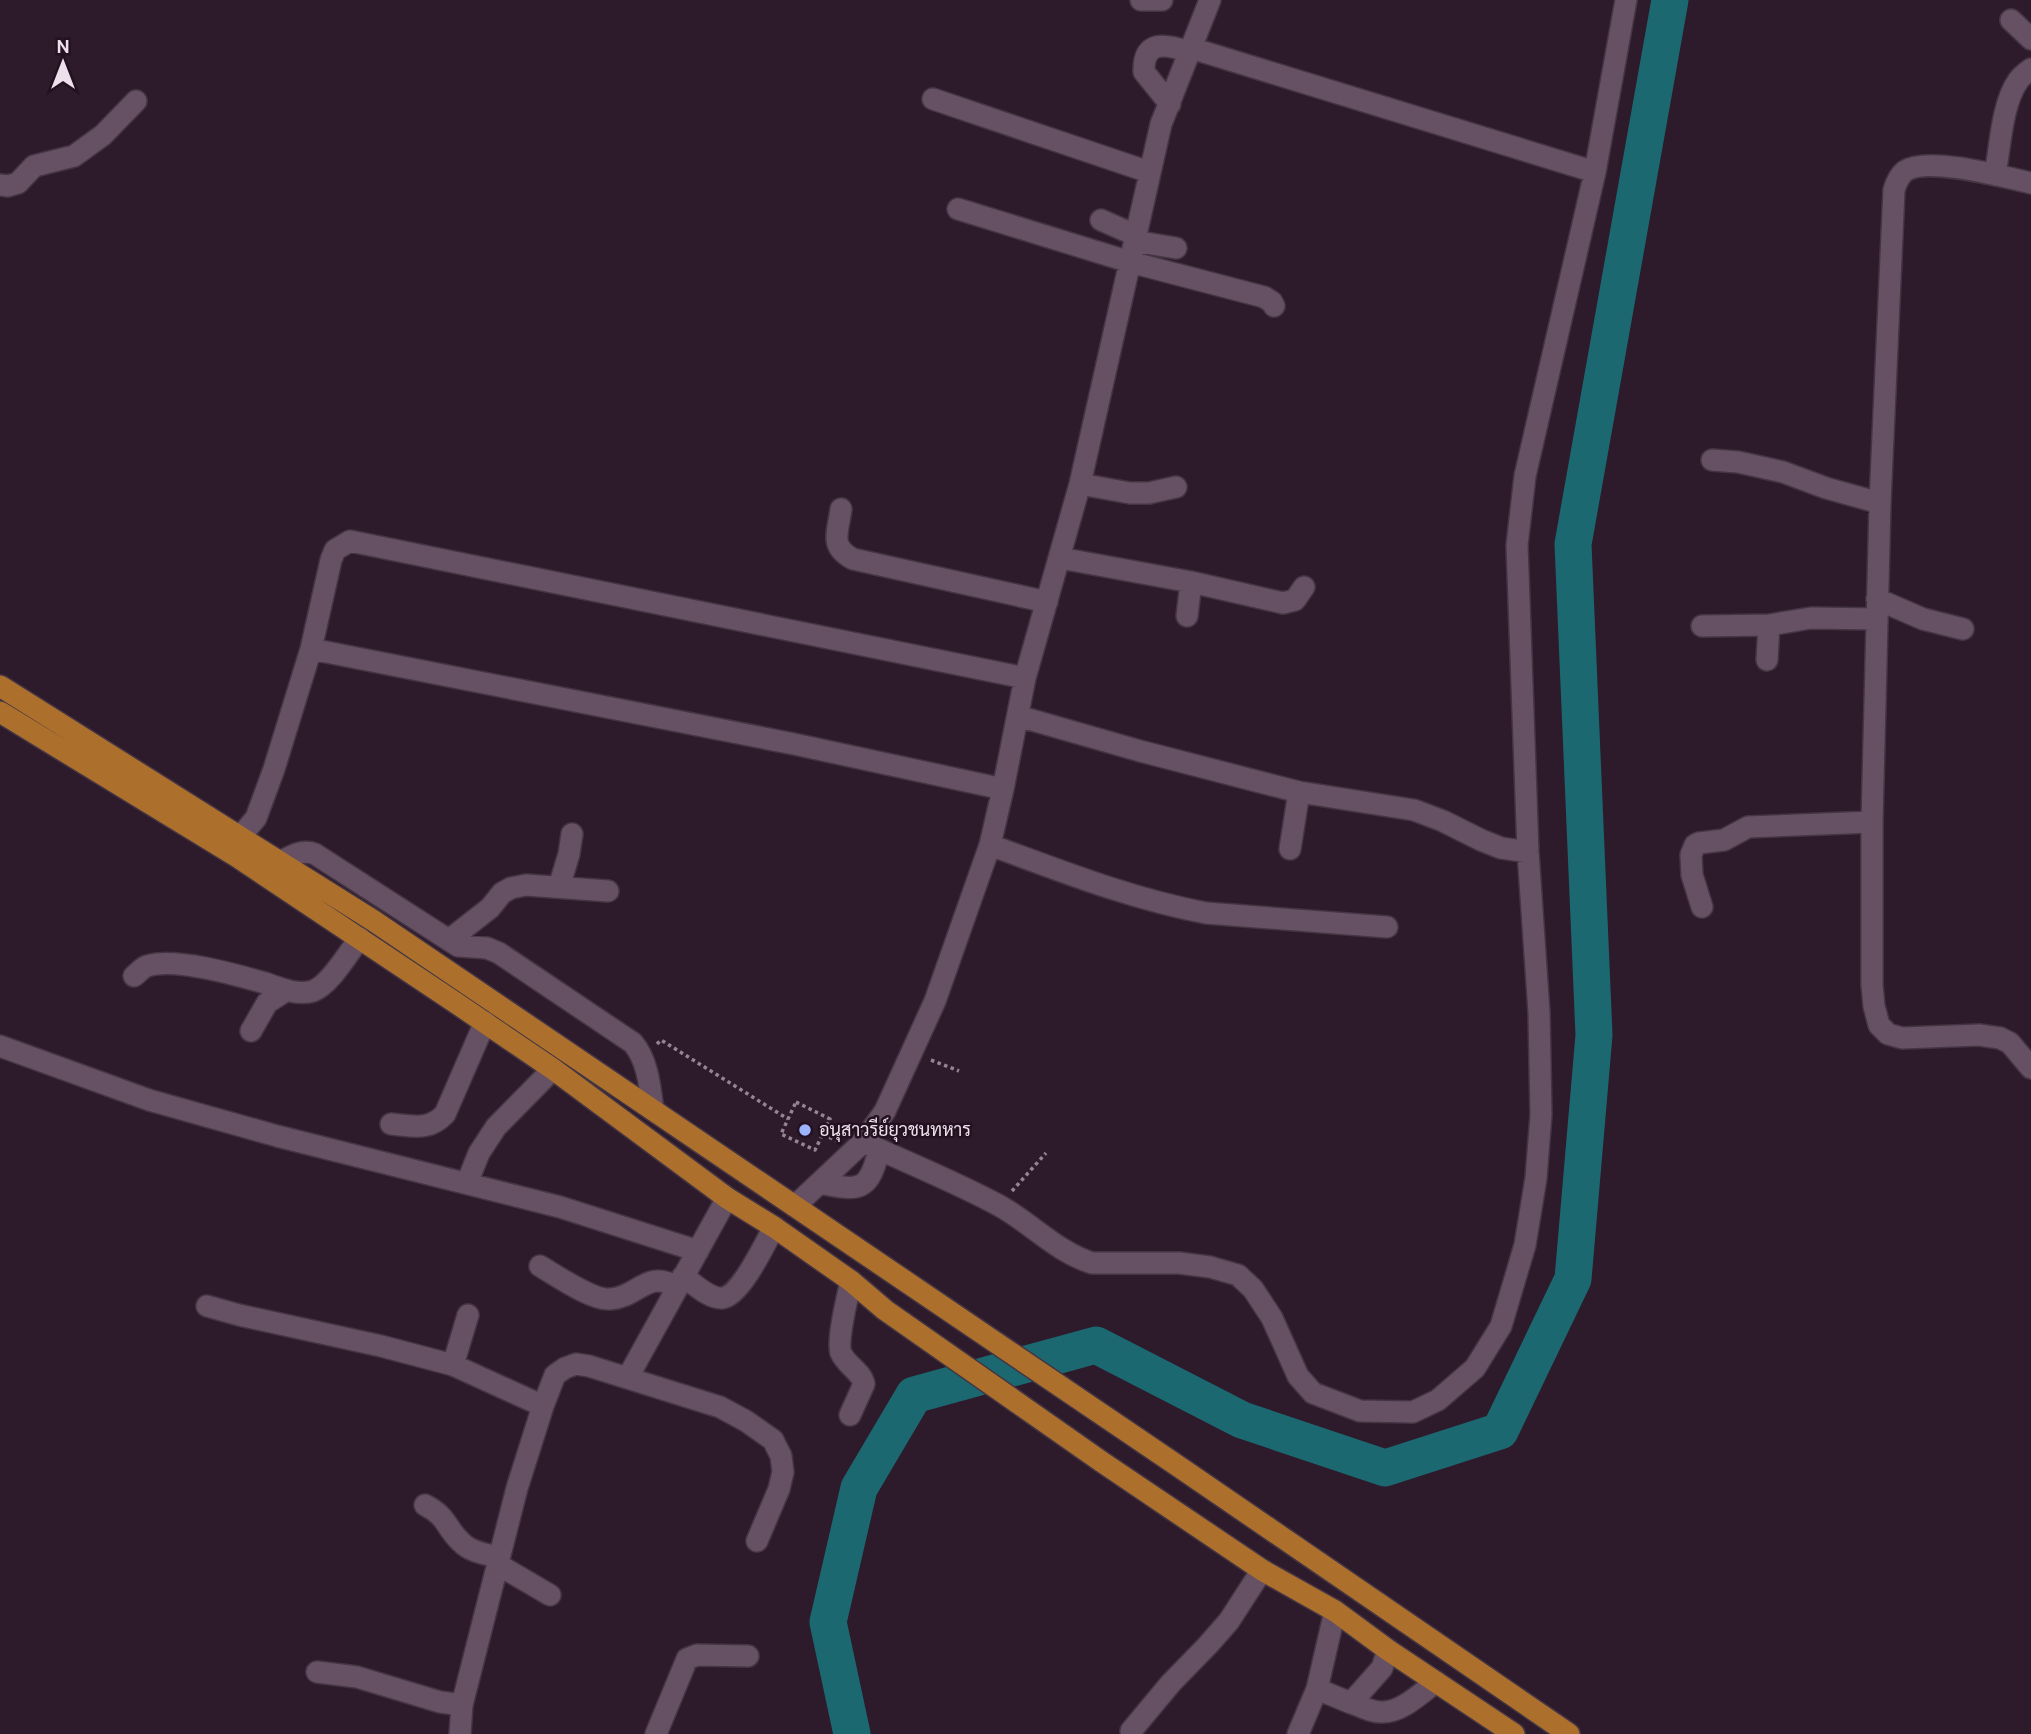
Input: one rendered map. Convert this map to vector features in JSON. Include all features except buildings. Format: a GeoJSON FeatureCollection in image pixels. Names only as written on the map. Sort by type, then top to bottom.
{"type":"FeatureCollection","features":[{"type":"Feature","properties":{"kind":"main road"},"geometry":{"type":"LineString","coordinates":[[0,686],[374,921],[1569,1734]]}},
{"type":"Feature","properties":{"kind":"main road"},"geometry":{"type":"LineString","coordinates":[[0,712],[183,822],[485,1022],[727,1198],[774,1227],[850,1281],[885,1310],[1102,1462],[1262,1570],[1335,1611],[1388,1650],[1514,1734]]}},
{"type":"Feature","properties":{"kind":"street"},"geometry":{"type":"LineString","coordinates":[[1141,0],[1162,0]]}},
{"type":"Feature","properties":{"kind":"street"},"geometry":{"type":"LineString","coordinates":[[871,1146],[1001,1207],[1056,1245],[1092,1263],[1179,1263],[1210,1267],[1238,1275],[1253,1289],[1265,1308],[1298,1376],[1313,1394],[1360,1411],[1413,1412],[1438,1400],[1475,1368],[1501,1326],[1525,1245],[1536,1178],[1541,1115],[1539,1012],[1528,852],[1517,545],[1525,476],[1595,172],[1626,0]]}},
{"type":"Feature","properties":{"kind":"street"},"geometry":{"type":"LineString","coordinates":[[820,1182],[853,1188],[863,1185],[870,1178],[871,1146],[935,1001],[990,845],[1026,678],[1080,484],[1161,124],[1190,50],[1204,1]]}},
{"type":"Feature","properties":{"kind":"street"},"geometry":{"type":"LineString","coordinates":[[2011,20],[2031,39]]}},
{"type":"Feature","properties":{"kind":"street"},"geometry":{"type":"LineString","coordinates":[[1170,104],[1144,72],[1146,56],[1160,45],[1190,50],[1595,172]]}},
{"type":"Feature","properties":{"kind":"street"},"geometry":{"type":"LineString","coordinates":[[1995,175],[2010,98],[2018,81],[2031,69]]}},
{"type":"Feature","properties":{"kind":"street"},"geometry":{"type":"LineString","coordinates":[[933,99],[1149,172]]}},
{"type":"Feature","properties":{"kind":"street"},"geometry":{"type":"LineString","coordinates":[[0,185],[18,183],[34,166],[74,156],[103,135],[136,100]]}},
{"type":"Feature","properties":{"kind":"street"},"geometry":{"type":"LineString","coordinates":[[2031,183],[1939,166],[1918,167],[1906,170],[1899,177],[1894,190],[1880,503],[1872,822],[1872,985],[1874,1006],[1880,1025],[1888,1034],[1902,1038],[1979,1035],[2000,1038],[2010,1043],[2031,1068]]}},
{"type":"Feature","properties":{"kind":"street"},"geometry":{"type":"LineString","coordinates":[[957,209],[1130,262],[1264,297],[1274,306]]}},
{"type":"Feature","properties":{"kind":"street"},"geometry":{"type":"LineString","coordinates":[[1101,220],[1135,238],[1176,248]]}},
{"type":"Feature","properties":{"kind":"street"},"geometry":{"type":"LineString","coordinates":[[1712,460],[1738,462],[1783,472],[1826,488],[1880,503]]}},
{"type":"Feature","properties":{"kind":"street"},"geometry":{"type":"LineString","coordinates":[[1080,484],[1130,493],[1149,493],[1176,487]]}},
{"type":"Feature","properties":{"kind":"street"},"geometry":{"type":"LineString","coordinates":[[841,509],[837,546],[841,552],[853,559],[1047,602]]}},
{"type":"Feature","properties":{"kind":"street"},"geometry":{"type":"LineString","coordinates":[[240,837],[256,818],[274,769],[311,649],[331,560],[335,550],[350,541],[1026,678]]}},
{"type":"Feature","properties":{"kind":"street"},"geometry":{"type":"LineString","coordinates":[[1060,558],[1191,582],[1283,603],[1295,600],[1304,587]]}},
{"type":"Feature","properties":{"kind":"street"},"geometry":{"type":"LineString","coordinates":[[1187,616],[1191,582]]}},
{"type":"Feature","properties":{"kind":"street"},"geometry":{"type":"LineString","coordinates":[[1702,626],[1769,625],[1877,609],[1963,629]]}},
{"type":"Feature","properties":{"kind":"street"},"geometry":{"type":"LineString","coordinates":[[1767,660],[1769,625]]}},
{"type":"Feature","properties":{"kind":"street"},"geometry":{"type":"LineString","coordinates":[[311,649],[794,744],[1003,789]]}},
{"type":"Feature","properties":{"kind":"street"},"geometry":{"type":"LineString","coordinates":[[1018,716],[1300,792],[1414,810],[1501,848],[1528,852]]}},
{"type":"Feature","properties":{"kind":"street"},"geometry":{"type":"LineString","coordinates":[[1290,849],[1300,792]]}},
{"type":"Feature","properties":{"kind":"street"},"geometry":{"type":"LineString","coordinates":[[1702,907],[1692,875],[1691,855],[1695,845],[1699,843],[1724,840],[1748,827],[1872,822]]}},
{"type":"Feature","properties":{"kind":"street"},"geometry":{"type":"LineString","coordinates":[[559,887],[572,834]]}},
{"type":"Feature","properties":{"kind":"street"},"geometry":{"type":"LineString","coordinates":[[990,845],[1135,897],[1181,908],[1206,913],[1387,927]]}},
{"type":"Feature","properties":{"kind":"street"},"geometry":{"type":"LineString","coordinates":[[280,862],[302,852],[315,854],[449,940],[463,947],[480,947],[499,953],[633,1043],[645,1064],[653,1110]]}},
{"type":"Feature","properties":{"kind":"street"},"geometry":{"type":"LineString","coordinates":[[449,940],[491,908],[502,893],[511,888],[559,887],[608,891]]}},
{"type":"Feature","properties":{"kind":"street"},"geometry":{"type":"LineString","coordinates":[[134,976],[144,967],[154,964],[180,965],[226,971],[287,990],[314,991],[323,986],[359,939]]}},
{"type":"Feature","properties":{"kind":"street"},"geometry":{"type":"LineString","coordinates":[[251,1031],[267,1003],[287,990]]}},
{"type":"Feature","properties":{"kind":"street"},"geometry":{"type":"LineString","coordinates":[[391,1124],[436,1124],[445,1114],[485,1022]]}},
{"type":"Feature","properties":{"kind":"street"},"geometry":{"type":"LineString","coordinates":[[0,1046],[149,1100],[277,1136],[560,1207],[698,1251]]}},
{"type":"Feature","properties":{"kind":"street"},"geometry":{"type":"LineString","coordinates":[[467,1183],[479,1153],[496,1127],[553,1069]]}},
{"type":"Feature","properties":{"kind":"street"},"geometry":{"type":"LineString","coordinates":[[795,1206],[820,1182],[871,1146]]}},
{"type":"Feature","properties":{"kind":"street"},"geometry":{"type":"LineString","coordinates":[[628,1377],[727,1198]]}},
{"type":"Feature","properties":{"kind":"street"},"geometry":{"type":"LineString","coordinates":[[540,1266],[595,1298],[610,1299],[627,1295],[647,1283],[666,1280],[680,1282],[721,1298],[728,1296],[748,1272],[774,1227]]}},
{"type":"Feature","properties":{"kind":"street"},"geometry":{"type":"LineString","coordinates":[[850,1281],[838,1345],[839,1351],[862,1377],[864,1384],[850,1415]]}},
{"type":"Feature","properties":{"kind":"street"},"geometry":{"type":"LineString","coordinates":[[207,1306],[453,1365],[543,1406]]}},
{"type":"Feature","properties":{"kind":"street"},"geometry":{"type":"LineString","coordinates":[[453,1365],[468,1315]]}},
{"type":"Feature","properties":{"kind":"street"},"geometry":{"type":"LineString","coordinates":[[460,1734],[462,1705],[517,1488],[555,1375],[565,1368],[576,1364],[589,1366],[720,1407],[773,1440],[781,1457],[783,1472],[779,1489],[757,1541]]}},
{"type":"Feature","properties":{"kind":"street"},"geometry":{"type":"LineString","coordinates":[[425,1504],[444,1518],[462,1544],[497,1561],[550,1595]]}},
{"type":"Feature","properties":{"kind":"street"},"geometry":{"type":"LineString","coordinates":[[1131,1731],[1229,1621],[1262,1570]]}},
{"type":"Feature","properties":{"kind":"street"},"geometry":{"type":"LineString","coordinates":[[1298,1734],[1317,1689],[1335,1611]]}},
{"type":"Feature","properties":{"kind":"street"},"geometry":{"type":"LineString","coordinates":[[1351,1703],[1382,1668],[1388,1650]]}},
{"type":"Feature","properties":{"kind":"street"},"geometry":{"type":"LineString","coordinates":[[656,1734],[687,1659],[696,1655],[748,1656]]}},
{"type":"Feature","properties":{"kind":"street"},"geometry":{"type":"LineString","coordinates":[[317,1672],[357,1677],[440,1702],[462,1705]]}},
{"type":"Feature","properties":{"kind":"street"},"geometry":{"type":"LineString","coordinates":[[1317,1689],[1373,1712],[1384,1713],[1397,1709],[1436,1682]]}},
{"type":"Feature","properties":{"kind":"path"},"geometry":{"type":"LineString","coordinates":[[661,1040],[788,1119]]}},
{"type":"Feature","properties":{"kind":"path"},"geometry":{"type":"LineString","coordinates":[[912,1053],[959,1072]]}},
{"type":"Feature","properties":{"kind":"path"},"geometry":{"type":"LineString","coordinates":[[796,1102],[831,1119],[815,1150],[781,1134],[788,1119],[796,1102]]}},
{"type":"Feature","properties":{"kind":"path"},"geometry":{"type":"LineString","coordinates":[[1001,1207],[1046,1153]]}},
{"type":"Feature","properties":{"kind":"waterway"},"geometry":{"type":"LineString","coordinates":[[852,1734],[828,1622],[859,1488],[914,1395],[1096,1345],[1242,1420],[1385,1468],[1500,1431],[1573,1279],[1594,1035],[1573,544],[1670,0]]}},
{"type":"Feature","properties":{"kind":"place","name":"อนุสาวรีย์ยุวชนทหาร"},"geometry":{"type":"Point","coordinates":[805,1130]}}]}
